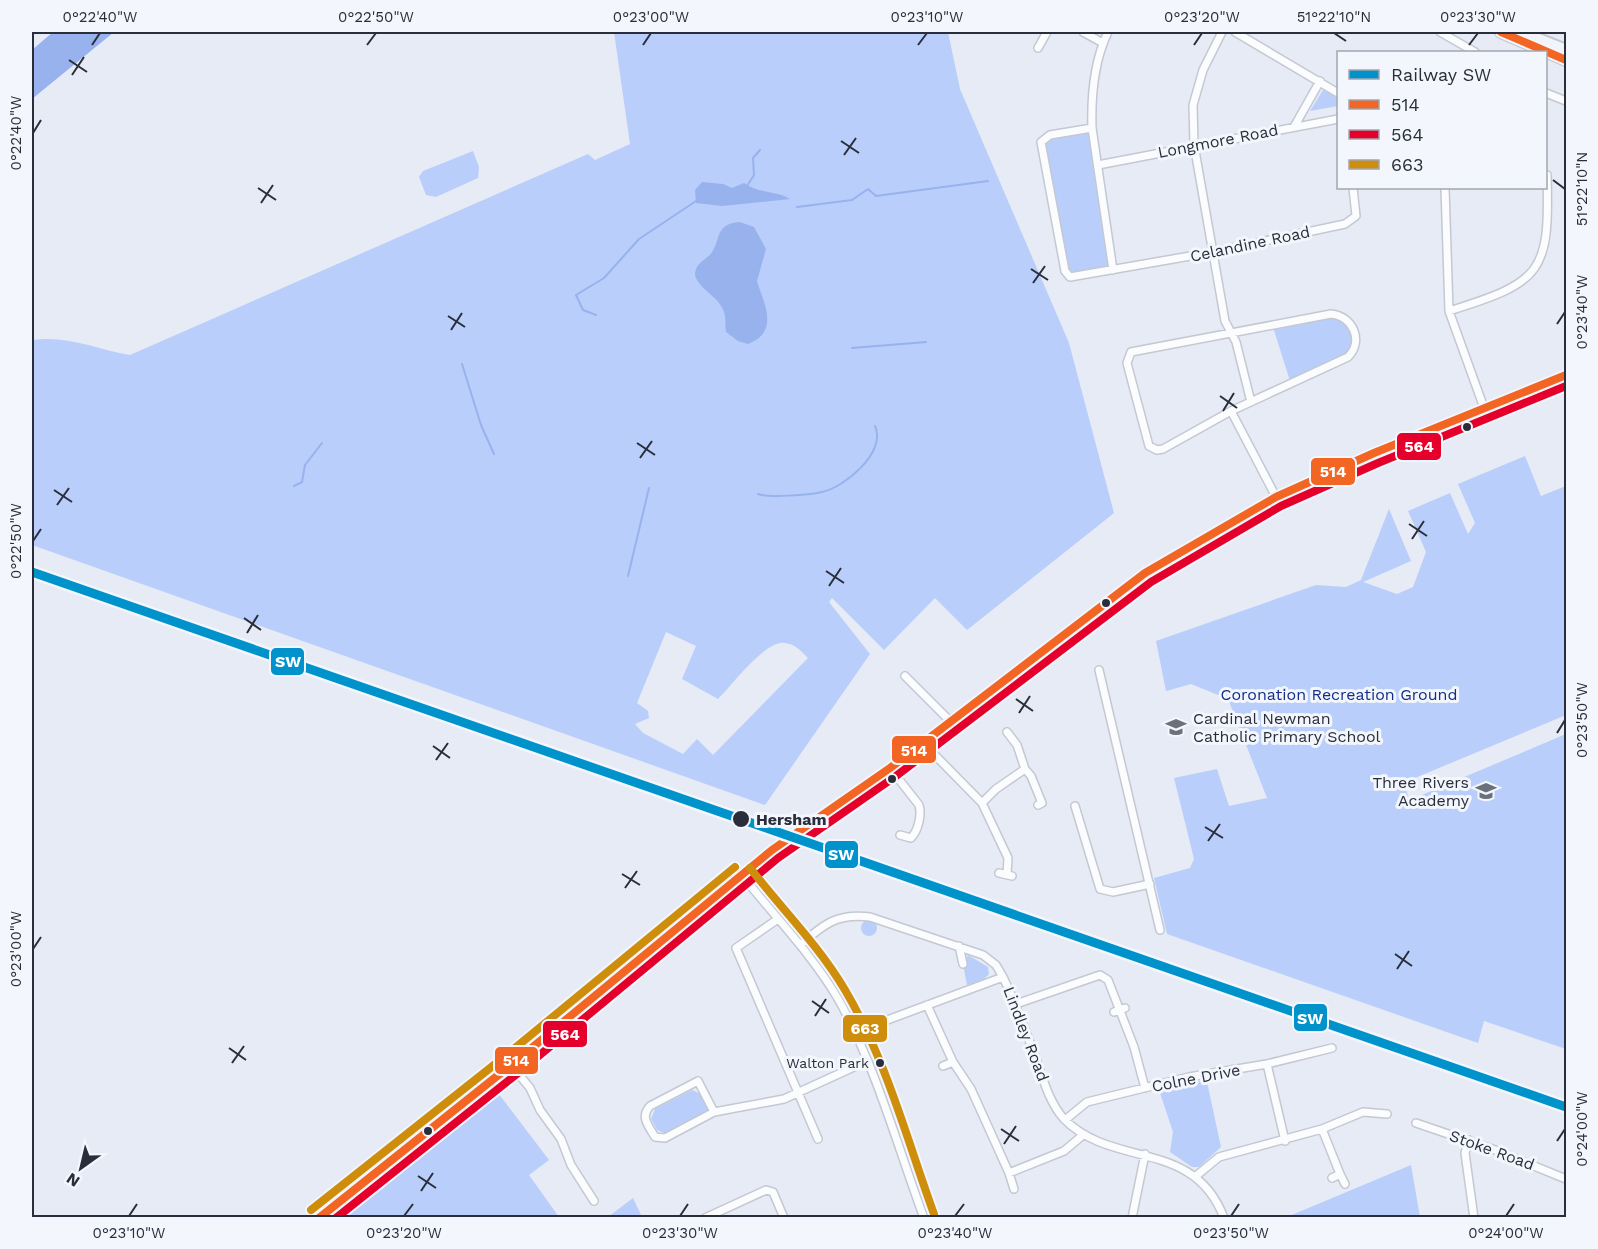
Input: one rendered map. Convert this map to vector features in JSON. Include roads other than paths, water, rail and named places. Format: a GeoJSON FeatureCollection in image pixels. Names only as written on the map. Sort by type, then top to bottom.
{"type":"FeatureCollection","features":[{"type":"Feature","properties":{"kind":"main road"},"geometry":{"type":"LineString","coordinates":[[1501,32],[1545,51]]}},
{"type":"Feature","properties":{"kind":"main road"},"geometry":{"type":"LineString","coordinates":[[1521,32],[1566,50]]}},
{"type":"Feature","properties":{"kind":"main road"},"geometry":{"type":"LineString","coordinates":[[1547,52],[1566,60]]}},
{"type":"Feature","properties":{"kind":"street"},"geometry":{"type":"LineString","coordinates":[[1038,48],[1047,32]]}},
{"type":"Feature","properties":{"kind":"street"},"geometry":{"type":"LineString","coordinates":[[1083,32],[1103,43]]}},
{"type":"Feature","properties":{"kind":"street"},"geometry":{"type":"LineString","coordinates":[[1108,32],[1103,43],[1094,87],[1092,128],[1113,270]]}},
{"type":"Feature","properties":{"kind":"street"},"geometry":{"type":"LineString","coordinates":[[1222,32],[1203,70],[1192,105],[1194,145],[1225,321],[1231,332],[1251,402]]}},
{"type":"Feature","properties":{"kind":"street"},"geometry":{"type":"LineString","coordinates":[[1235,32],[1337,92]]}},
{"type":"Feature","properties":{"kind":"street"},"geometry":{"type":"LineString","coordinates":[[1440,32],[1473,51]]}},
{"type":"Feature","properties":{"kind":"street"},"geometry":{"type":"LineString","coordinates":[[1294,127],[1320,81]]}},
{"type":"Feature","properties":{"kind":"street"},"geometry":{"type":"LineString","coordinates":[[1547,94],[1566,100]]}},
{"type":"Feature","properties":{"kind":"street","name":"Longmore Road"},"geometry":{"type":"LineString","coordinates":[[1098,165],[1337,119]]}},
{"type":"Feature","properties":{"kind":"street","name":"Celandine Road"},"geometry":{"type":"LineString","coordinates":[[1092,128],[1047,136],[1041,146],[1066,274],[1074,278],[1345,224],[1356,216],[1353,189]]}},
{"type":"Feature","properties":{"kind":"street"},"geometry":{"type":"LineString","coordinates":[[1445,189],[1449,312],[1484,408]]}},
{"type":"Feature","properties":{"kind":"street"},"geometry":{"type":"LineString","coordinates":[[1449,312],[1497,296],[1524,281],[1536,267],[1546,243],[1547,189]]}},
{"type":"Feature","properties":{"kind":"street"},"geometry":{"type":"LineString","coordinates":[[1331,314],[1343,317],[1355,332],[1355,348],[1342,361],[1231,411],[1163,448],[1153,448],[1146,436],[1127,363],[1131,352],[1231,332],[1331,314]]}},
{"type":"Feature","properties":{"kind":"street"},"geometry":{"type":"LineString","coordinates":[[318,1218],[511,1065],[742,875],[821,814],[890,768],[1114,594],[1201,539],[1276,497],[1374,453],[1566,375]]}},
{"type":"Feature","properties":{"kind":"street"},"geometry":{"type":"LineString","coordinates":[[1231,411],[1276,497]]}},
{"type":"Feature","properties":{"kind":"street"},"geometry":{"type":"LineString","coordinates":[[1099,670],[1160,930]]}},
{"type":"Feature","properties":{"kind":"street"},"geometry":{"type":"LineString","coordinates":[[905,676],[950,721]]}},
{"type":"Feature","properties":{"kind":"street"},"geometry":{"type":"LineString","coordinates":[[1007,732],[1017,745],[1025,769],[1031,776],[1042,803],[1038,805]]}},
{"type":"Feature","properties":{"kind":"street"},"geometry":{"type":"LineString","coordinates":[[923,743],[982,803],[1008,858],[1006,874]]}},
{"type":"Feature","properties":{"kind":"street"},"geometry":{"type":"LineString","coordinates":[[890,768],[919,805],[921,812],[914,835],[911,838],[900,835]]}},
{"type":"Feature","properties":{"kind":"street"},"geometry":{"type":"LineString","coordinates":[[982,803],[996,789],[1025,769]]}},
{"type":"Feature","properties":{"kind":"street"},"geometry":{"type":"LineString","coordinates":[[1075,806],[1100,889],[1113,892],[1150,884]]}},
{"type":"Feature","properties":{"kind":"street"},"geometry":{"type":"LineString","coordinates":[[742,875],[800,945],[833,991],[855,1032],[924,1218]]}},
{"type":"Feature","properties":{"kind":"street","name":"Lindley Road"},"geometry":{"type":"LineString","coordinates":[[800,945],[829,922],[851,915],[870,917],[983,955],[996,965],[1003,977],[1016,1004],[1050,1098],[1065,1120],[1083,1135],[1100,1144],[1145,1154],[1183,1168],[1196,1176],[1209,1191],[1224,1218]]}},
{"type":"Feature","properties":{"kind":"street"},"geometry":{"type":"LineString","coordinates":[[778,919],[736,948],[796,1093],[818,1139]]}},
{"type":"Feature","properties":{"kind":"street"},"geometry":{"type":"LineString","coordinates":[[959,946],[963,964]]}},
{"type":"Feature","properties":{"kind":"street"},"geometry":{"type":"LineString","coordinates":[[1016,1004],[1100,975],[1108,980],[1145,1088]]}},
{"type":"Feature","properties":{"kind":"street"},"geometry":{"type":"LineString","coordinates":[[855,1032],[1003,977]]}},
{"type":"Feature","properties":{"kind":"street"},"geometry":{"type":"LineString","coordinates":[[927,1005],[953,1062],[970,1089],[1009,1173],[1014,1189]]}},
{"type":"Feature","properties":{"kind":"street","name":"Colne Drive"},"geometry":{"type":"LineString","coordinates":[[1065,1120],[1087,1102],[1189,1077],[1267,1064],[1332,1048]]}},
{"type":"Feature","properties":{"kind":"street"},"geometry":{"type":"LineString","coordinates":[[714,1112],[698,1081],[650,1106],[645,1112],[645,1118],[655,1137],[659,1139],[714,1112],[784,1099],[867,1061]]}},
{"type":"Feature","properties":{"kind":"street"},"geometry":{"type":"LineString","coordinates":[[943,1066],[953,1062]]}},
{"type":"Feature","properties":{"kind":"street"},"geometry":{"type":"LineString","coordinates":[[1267,1064],[1285,1141]]}},
{"type":"Feature","properties":{"kind":"street"},"geometry":{"type":"LineString","coordinates":[[511,1065],[530,1088],[540,1110],[561,1139],[571,1166],[594,1201]]}},
{"type":"Feature","properties":{"kind":"street"},"geometry":{"type":"LineString","coordinates":[[1196,1176],[1219,1157],[1285,1141],[1363,1112],[1387,1114]]}},
{"type":"Feature","properties":{"kind":"street","name":"Stoke Road"},"geometry":{"type":"LineString","coordinates":[[1416,1123],[1468,1140],[1566,1179]]}},
{"type":"Feature","properties":{"kind":"street"},"geometry":{"type":"LineString","coordinates":[[1322,1129],[1345,1184]]}},
{"type":"Feature","properties":{"kind":"street"},"geometry":{"type":"LineString","coordinates":[[1009,1173],[1064,1151],[1083,1135]]}},
{"type":"Feature","properties":{"kind":"street"},"geometry":{"type":"LineString","coordinates":[[1468,1140],[1465,1153],[1474,1218]]}},
{"type":"Feature","properties":{"kind":"street"},"geometry":{"type":"LineString","coordinates":[[1132,1218],[1145,1154]]}},
{"type":"Feature","properties":{"kind":"street"},"geometry":{"type":"LineString","coordinates":[[1332,1178],[1340,1174]]}},
{"type":"Feature","properties":{"kind":"street"},"geometry":{"type":"LineString","coordinates":[[705,1218],[766,1190],[773,1192],[784,1218]]}},
{"type":"Feature","properties":{"kind":"waterway"},"geometry":{"type":"LineString","coordinates":[[747,186],[754,175],[753,158],[760,150]]}},
{"type":"Feature","properties":{"kind":"waterway"},"geometry":{"type":"LineString","coordinates":[[797,207],[852,200],[868,189],[876,196],[988,181]]}},
{"type":"Feature","properties":{"kind":"waterway"},"geometry":{"type":"LineString","coordinates":[[596,315],[583,310],[576,295],[604,278],[639,239],[696,201]]}},
{"type":"Feature","properties":{"kind":"waterway"},"geometry":{"type":"LineString","coordinates":[[852,348],[926,342]]}},
{"type":"Feature","properties":{"kind":"waterway"},"geometry":{"type":"LineString","coordinates":[[462,364],[481,425],[494,454]]}},
{"type":"Feature","properties":{"kind":"waterway"},"geometry":{"type":"LineString","coordinates":[[758,494],[780,496],[808,494],[822,492],[842,483],[862,467],[870,457],[877,436],[875,426]]}},
{"type":"Feature","properties":{"kind":"waterway"},"geometry":{"type":"LineString","coordinates":[[294,486],[302,482],[305,465],[322,443]]}},
{"type":"Feature","properties":{"kind":"waterway"},"geometry":{"type":"LineString","coordinates":[[628,576],[649,488]]}},
{"type":"Feature","properties":{"kind":"rail line","name":"SW"},"geometry":{"type":"LineString","coordinates":[[32,572],[1566,1107]]}},
{"type":"Feature","properties":{"kind":"place","name":"Cardinal Newman Catholic Primary School"},"geometry":{"type":"Point","coordinates":[1176,727]}},
{"type":"Feature","properties":{"kind":"place","name":"Three Rivers Academy"},"geometry":{"type":"Point","coordinates":[1486,791]}},
{"type":"Feature","properties":{"kind":"place","name":"Hersham"},"geometry":{"type":"Point","coordinates":[741,819]}},
{"type":"Feature","properties":{"kind":"place","name":"Walton Park"},"geometry":{"type":"Point","coordinates":[880,1063]}},
{"type":"Feature","properties":{"kind":"park label","name":"Coronation Recreation Ground"},"geometry":{"type":"Point","coordinates":[1339,694]}}]}
